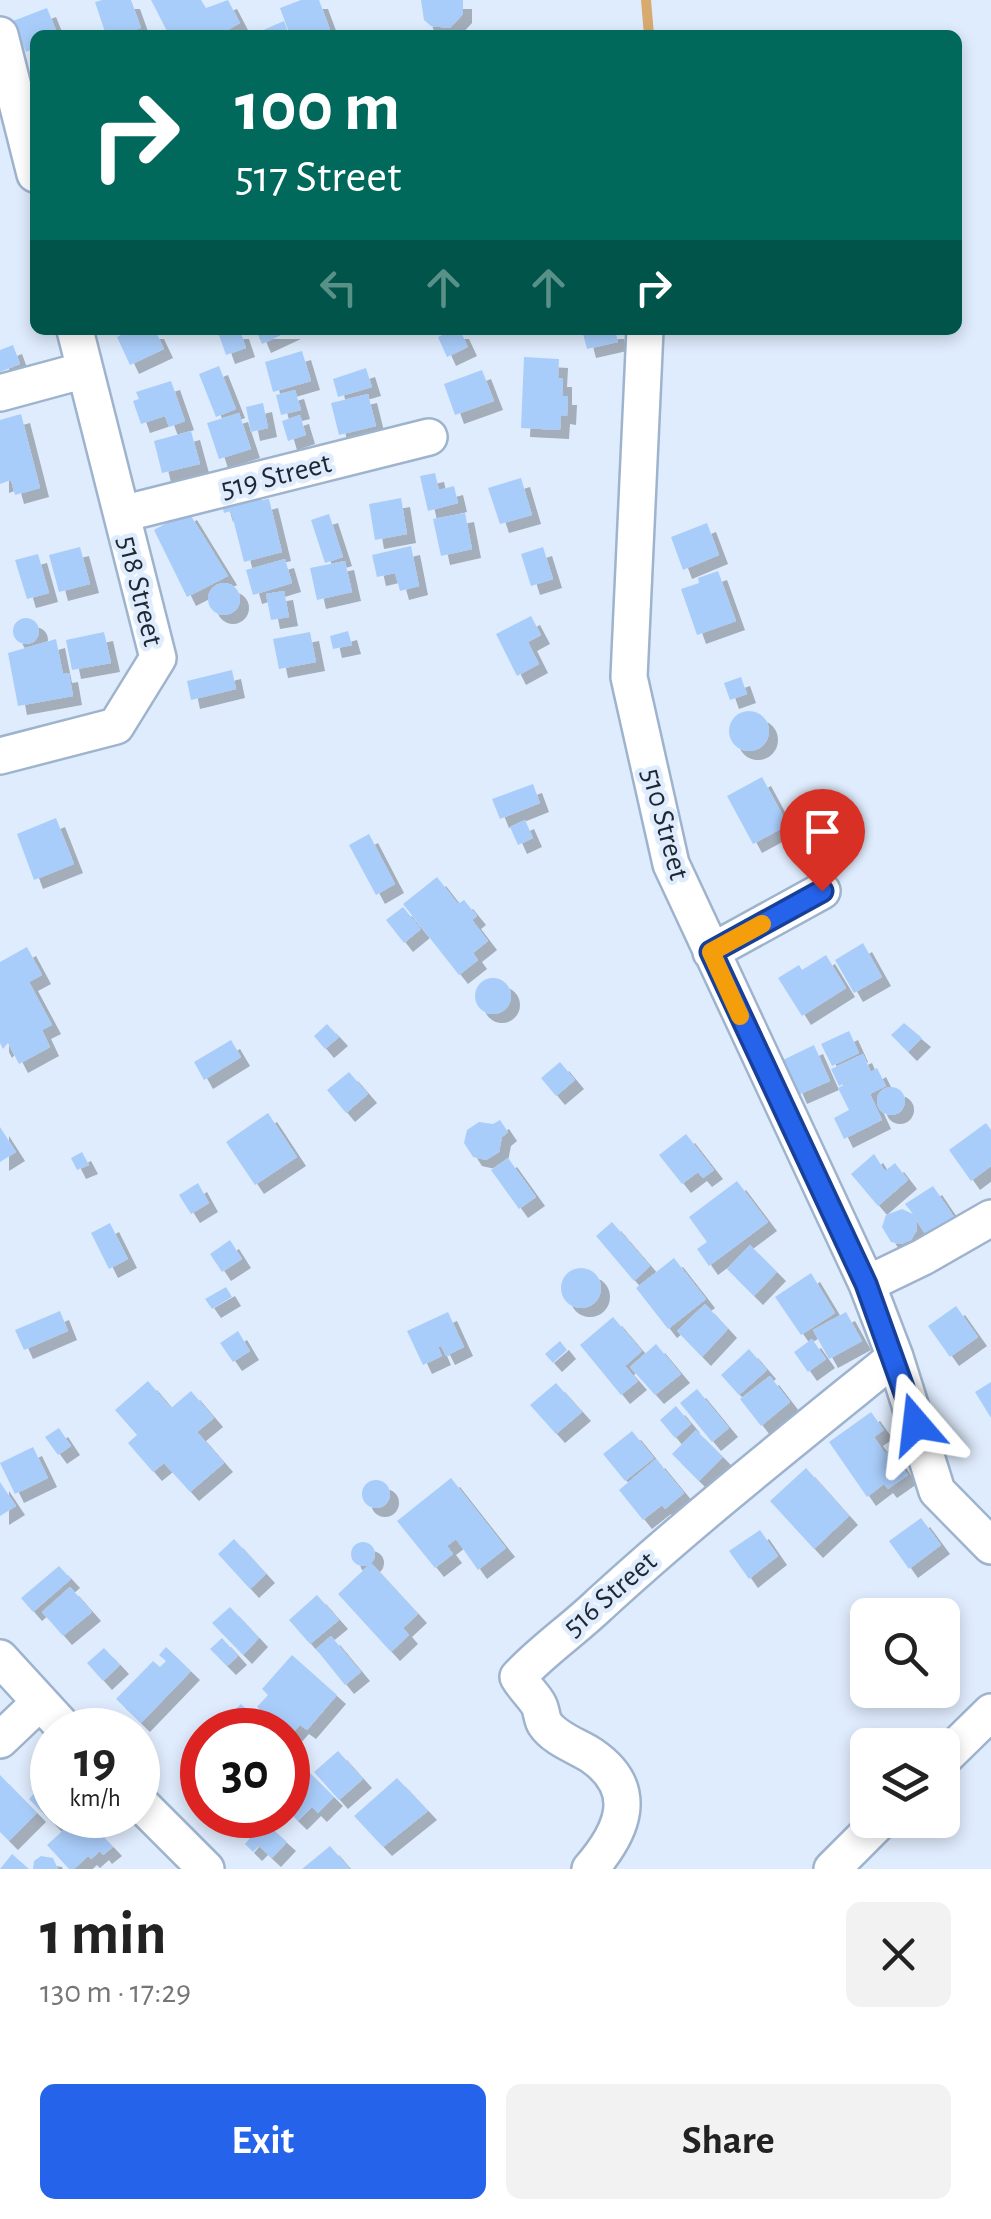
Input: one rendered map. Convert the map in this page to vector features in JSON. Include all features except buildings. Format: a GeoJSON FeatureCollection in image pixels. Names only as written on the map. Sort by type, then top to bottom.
{"type":"FeatureCollection","features":[{"type":"Feature","properties":{"kind":"street"},"geometry":{"type":"LineString","coordinates":[[0,35],[30,150]]}},
{"type":"Feature","properties":{"kind":"street","name":"518 Street"},"geometry":{"type":"LineString","coordinates":[[0,756],[116,726],[158,658],[76,335]]}},
{"type":"Feature","properties":{"kind":"street","name":"510 Street"},"geometry":{"type":"LineString","coordinates":[[645,335],[629,676],[671,864],[866,1284],[894,1356],[937,1491],[991,1546]]}},
{"type":"Feature","properties":{"kind":"street"},"geometry":{"type":"LineString","coordinates":[[0,393],[85,370]]}},
{"type":"Feature","properties":{"kind":"street","name":"519 Street"},"geometry":{"type":"LineString","coordinates":[[122,514],[429,438]]}},
{"type":"Feature","properties":{"kind":"street"},"geometry":{"type":"LineString","coordinates":[[711,952],[822,891]]}},
{"type":"Feature","properties":{"kind":"street"},"geometry":{"type":"LineString","coordinates":[[866,1284],[923,1258],[991,1218]]}},
{"type":"Feature","properties":{"kind":"street","name":"516 Street"},"geometry":{"type":"LineString","coordinates":[[590,1869],[620,1823],[620,1786],[606,1768],[544,1724],[539,1704],[518,1677],[680,1532],[894,1356]]}},
{"type":"Feature","properties":{"kind":"street"},"geometry":{"type":"LineString","coordinates":[[0,1658],[44,1708]]}},
{"type":"Feature","properties":{"kind":"street"},"geometry":{"type":"LineString","coordinates":[[0,1740],[39,1703]]}},
{"type":"Feature","properties":{"kind":"street"},"geometry":{"type":"LineString","coordinates":[[960,1742],[991,1712]]}},
{"type":"Feature","properties":{"kind":"street"},"geometry":{"type":"LineString","coordinates":[[160,1823],[206,1869]]}},
{"type":"Feature","properties":{"kind":"street"},"geometry":{"type":"LineString","coordinates":[[832,1869],[863,1838]]}},
{"type":"Feature","properties":{"kind":"waterway"},"geometry":{"type":"LineString","coordinates":[[646,0],[649,30]]}},
{"type":"Feature","properties":{"kind":"slow traffic"},"geometry":{"type":"LineString","coordinates":[[740,1016],[711,952],[762,924]]}},
{"type":"Feature","properties":{"kind":"route"},"geometry":{"type":"LineString","coordinates":[[822,891],[711,952],[866,1284],[916,1424]]}}]}
